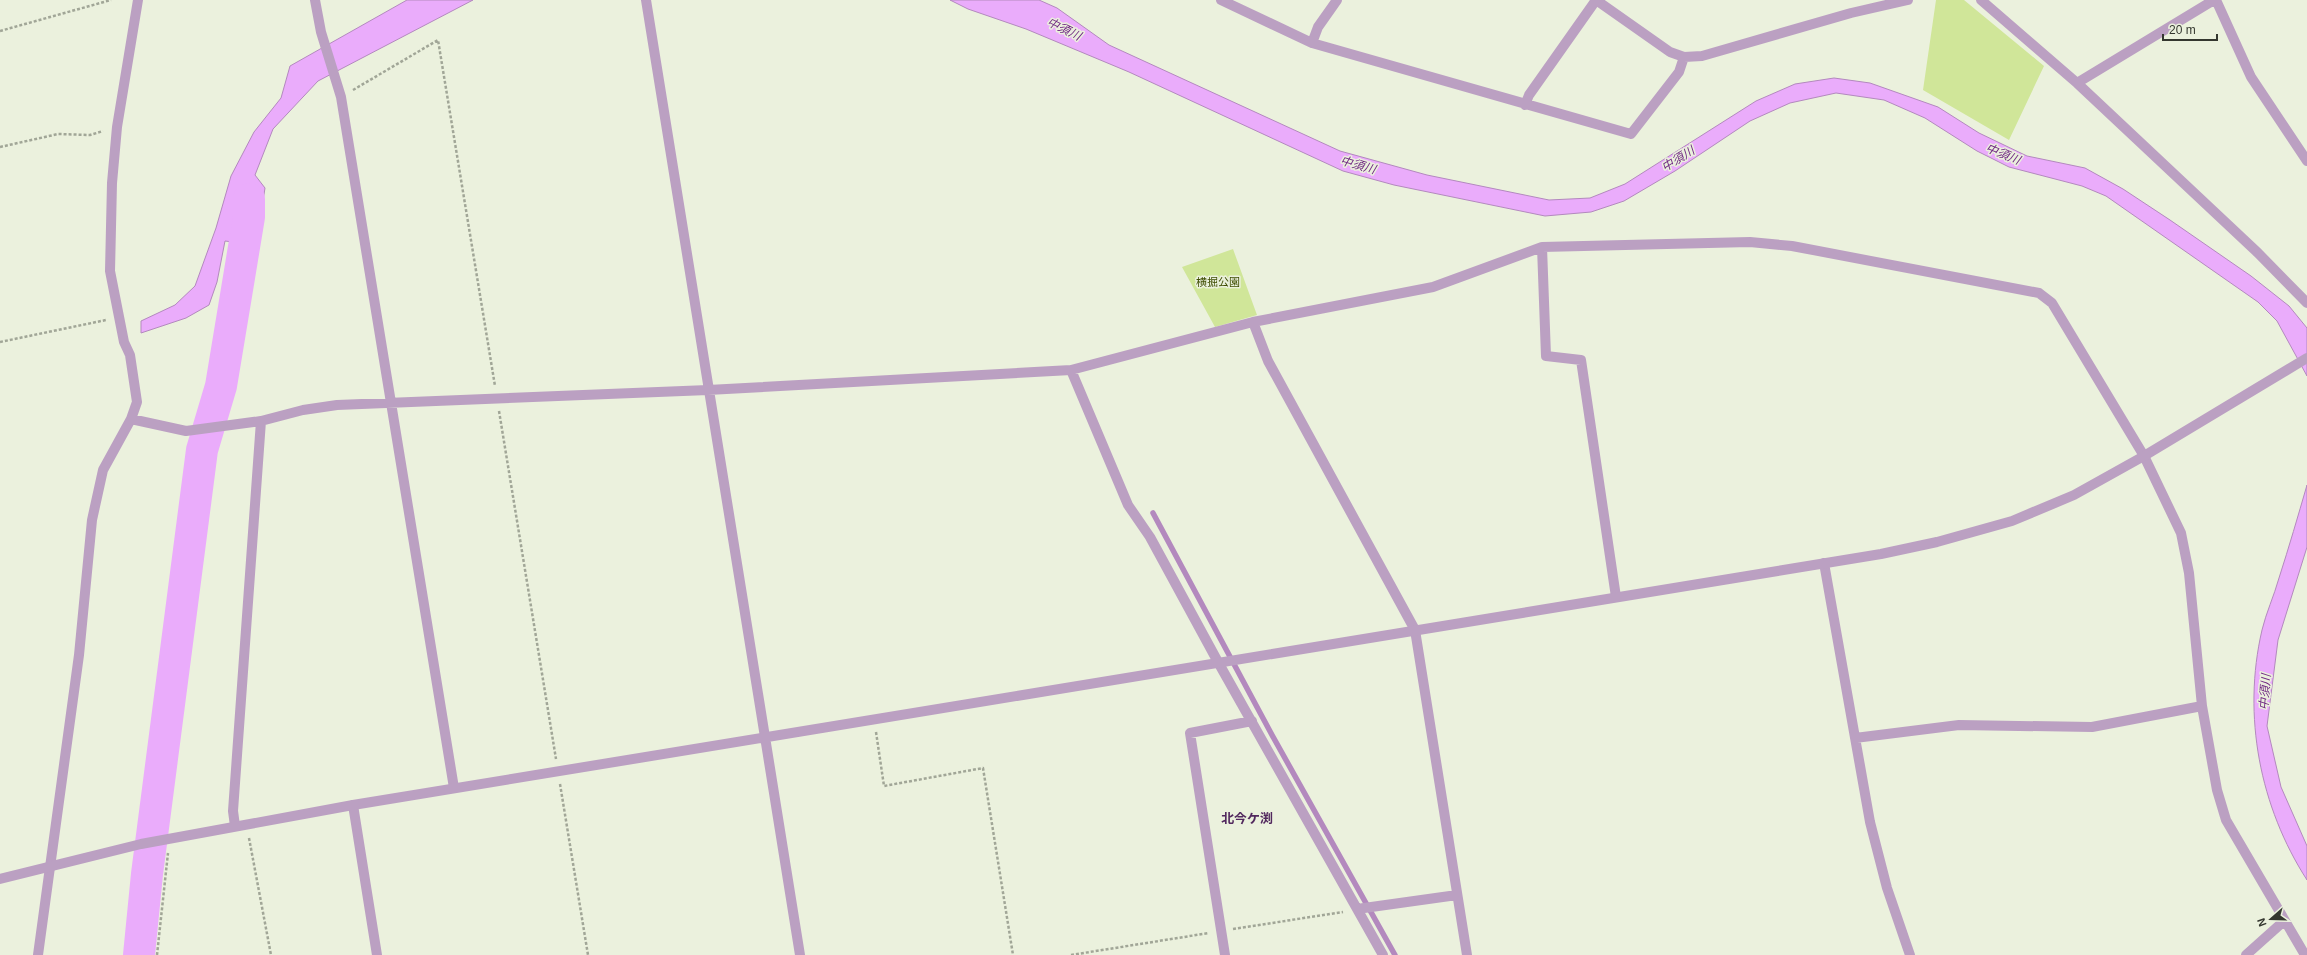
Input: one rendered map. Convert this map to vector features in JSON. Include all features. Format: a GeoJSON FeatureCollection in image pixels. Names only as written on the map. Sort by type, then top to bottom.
{"type":"FeatureCollection","features":[{"type":"Feature","properties":{"kind":"street"},"geometry":{"type":"LineString","coordinates":[[38,955],[79,656],[92,520],[103,470],[131,419],[137,402],[130,355],[124,342],[118,318],[110,271],[112,183],[117,127],[138,0]]}},
{"type":"Feature","properties":{"kind":"street"},"geometry":{"type":"LineString","coordinates":[[315,0],[321,32],[340,93],[454,788]]}},
{"type":"Feature","properties":{"kind":"street"},"geometry":{"type":"LineString","coordinates":[[646,0],[800,955]]}},
{"type":"Feature","properties":{"kind":"street"},"geometry":{"type":"LineString","coordinates":[[1221,0],[1312,43],[1631,134],[1679,72],[1684,57]]}},
{"type":"Feature","properties":{"kind":"street"},"geometry":{"type":"LineString","coordinates":[[1312,43],[1318,27],[1337,0]]}},
{"type":"Feature","properties":{"kind":"street"},"geometry":{"type":"LineString","coordinates":[[1525,105],[1529,94],[1596,0],[1670,52],[1684,57],[1702,56],[1852,13],[1908,0]]}},
{"type":"Feature","properties":{"kind":"street"},"geometry":{"type":"LineString","coordinates":[[1981,0],[2077,83],[2258,253],[2307,303]]}},
{"type":"Feature","properties":{"kind":"street"},"geometry":{"type":"LineString","coordinates":[[2077,83],[2215,0],[2251,77],[2270,108],[2303,145],[2307,161]]}},
{"type":"Feature","properties":{"kind":"street"},"geometry":{"type":"LineString","coordinates":[[131,419],[186,432],[261,421],[303,410],[337,405],[708,390],[1071,370],[1254,322],[1433,287],[1542,247],[1750,242],[1778,245],[1955,276],[2039,293],[2052,303],[2144,456],[2181,533],[2188,573],[2202,706],[2217,790],[2226,820],[2305,955]]}},
{"type":"Feature","properties":{"kind":"street"},"geometry":{"type":"LineString","coordinates":[[1542,247],[1546,356],[1581,360],[1616,597]]}},
{"type":"Feature","properties":{"kind":"street"},"geometry":{"type":"LineString","coordinates":[[1254,322],[1268,361],[1415,630],[1466,955]]}},
{"type":"Feature","properties":{"kind":"street"},"geometry":{"type":"LineString","coordinates":[[0,880],[141,844],[353,805],[1882,554],[1937,542],[2012,521],[2074,494],[2144,456],[2303,360]]}},
{"type":"Feature","properties":{"kind":"street"},"geometry":{"type":"LineString","coordinates":[[1071,370],[1128,505],[1150,537],[1218,662],[1383,955]]}},
{"type":"Feature","properties":{"kind":"street"},"geometry":{"type":"LineString","coordinates":[[235,826],[233,811],[261,421]]}},
{"type":"Feature","properties":{"kind":"street"},"geometry":{"type":"LineString","coordinates":[[1824,563],[1874,837],[1887,888],[1910,955]]}},
{"type":"Feature","properties":{"kind":"street"},"geometry":{"type":"LineString","coordinates":[[1855,738],[1959,725],[2092,727],[2202,706]]}},
{"type":"Feature","properties":{"kind":"street"},"geometry":{"type":"LineString","coordinates":[[1225,955],[1190,733],[1252,721]]}},
{"type":"Feature","properties":{"kind":"street"},"geometry":{"type":"LineString","coordinates":[[353,805],[378,955]]}},
{"type":"Feature","properties":{"kind":"street"},"geometry":{"type":"LineString","coordinates":[[1357,909],[1457,895]]}},
{"type":"Feature","properties":{"kind":"street"},"geometry":{"type":"LineString","coordinates":[[2246,955],[2284,921]]}},
{"type":"Feature","properties":{"kind":"path"},"geometry":{"type":"LineString","coordinates":[[0,31],[111,0]]}},
{"type":"Feature","properties":{"kind":"path"},"geometry":{"type":"LineString","coordinates":[[340,93],[438,40],[588,955]]}},
{"type":"Feature","properties":{"kind":"path"},"geometry":{"type":"LineString","coordinates":[[0,147],[58,134],[90,135],[117,127]]}},
{"type":"Feature","properties":{"kind":"path"},"geometry":{"type":"LineString","coordinates":[[0,342],[118,318]]}},
{"type":"Feature","properties":{"kind":"path"},"geometry":{"type":"LineString","coordinates":[[874,720],[884,786],[983,768],[1014,955]]}},
{"type":"Feature","properties":{"kind":"path"},"geometry":{"type":"LineString","coordinates":[[246,824],[271,955]]}},
{"type":"Feature","properties":{"kind":"path"},"geometry":{"type":"LineString","coordinates":[[157,955],[166,839]]}},
{"type":"Feature","properties":{"kind":"green space"},"geometry":{"type":"Polygon","coordinates":[[[1936,0],[1964,0],[2044,66],[2009,140],[1923,90],[1936,0]]]}},
{"type":"Feature","properties":{"kind":"green space","name":"横掘公園"},"geometry":{"type":"Polygon","coordinates":[[[1233,249],[1257,315],[1215,327],[1182,267],[1233,249]]]}},
{"type":"Feature","properties":{"kind":"water"},"geometry":{"type":"Polygon","coordinates":[[[407,0],[473,0],[318,81],[273,129],[255,175],[265,188],[256,245],[225,241],[217,282],[209,305],[186,318],[141,333],[141,321],[175,305],[195,286],[216,228],[231,176],[254,132],[281,98],[290,66],[407,0]]]}},
{"type":"Feature","properties":{"kind":"water","name":"中須川"},"geometry":{"type":"Polygon","coordinates":[[[950,0],[1039,0],[1057,8],[1109,45],[1340,151],[1427,175],[1549,200],[1590,198],[1625,184],[1756,101],[1795,84],[1834,78],[1870,83],[1938,107],[1979,133],[2027,156],[2085,168],[2123,189],[2170,220],[2251,276],[2289,306],[2307,328],[2307,376],[2277,321],[2258,302],[2106,196],[2082,186],[2009,167],[1977,151],[1925,118],[1884,100],[1836,93],[1790,103],[1750,121],[1675,171],[1624,201],[1591,212],[1545,216],[1394,185],[1343,171],[1129,72],[1026,29],[968,9],[950,0]]]}},
{"type":"Feature","properties":{"kind":"water","name":"中須川"},"geometry":{"type":"Polygon","coordinates":[[[2307,485],[2307,547],[2278,640],[2267,726],[2281,787],[2307,846],[2307,880],[2291,852],[2277,822],[2267,791],[2259,760],[2255,728],[2254,695],[2256,662],[2262,630],[2307,485]]]}},
{"type":"Feature","properties":{"kind":"waterway"},"geometry":{"type":"LineString","coordinates":[[139,955],[147,874],[202,450],[221,386],[249,217],[249,199]]}},
{"type":"Feature","properties":{"kind":"waterway"},"geometry":{"type":"LineString","coordinates":[[1153,513],[1272,735],[1395,955]]}},
{"type":"Feature","properties":{"kind":"district","name":"北今ケ渕"},"geometry":{"type":"Point","coordinates":[1247,818]}}]}
